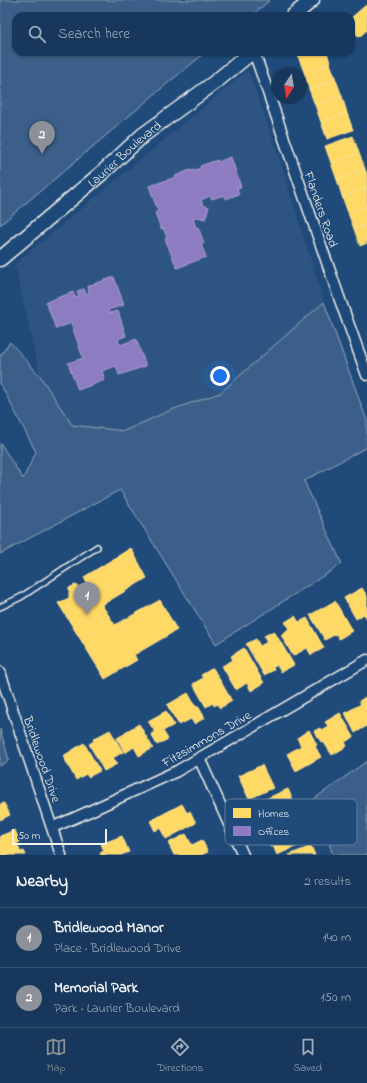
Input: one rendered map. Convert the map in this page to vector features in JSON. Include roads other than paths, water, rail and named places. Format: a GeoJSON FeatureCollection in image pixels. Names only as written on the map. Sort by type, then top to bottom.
{"type":"FeatureCollection","features":[{"type":"Feature","properties":{"kind":"street"},"geometry":{"type":"LineString","coordinates":[[298,12],[312,0]]}},
{"type":"Feature","properties":{"kind":"street","name":"Laurier Boulevard"},"geometry":{"type":"LineString","coordinates":[[0,259],[103,172],[143,135],[248,56]]}},
{"type":"Feature","properties":{"kind":"street","name":"Flanders Road"},"geometry":{"type":"LineString","coordinates":[[254,56],[367,375]]}},
{"type":"Feature","properties":{"kind":"street","name":"Fitzsimmons Drive"},"geometry":{"type":"LineString","coordinates":[[53,827],[177,771],[367,660]]}},
{"type":"Feature","properties":{"kind":"street","name":"Bridlewood Drive"},"geometry":{"type":"LineString","coordinates":[[0,672],[62,855]]}},
{"type":"Feature","properties":{"kind":"street"},"geometry":{"type":"LineString","coordinates":[[199,758],[225,815]]}},
{"type":"Feature","properties":{"kind":"street"},"geometry":{"type":"LineString","coordinates":[[238,845],[243,855]]}},
{"type":"Feature","properties":{"kind":"lane"},"geometry":{"type":"LineString","coordinates":[[0,607],[21,597],[98,547]]}},
{"type":"Feature","properties":{"kind":"place","name":"Memorial Park"},"geometry":{"type":"Point","coordinates":[42,154]}},
{"type":"Feature","properties":{"kind":"place","name":"Bridlewood Manor"},"geometry":{"type":"Point","coordinates":[87,615]}}]}
